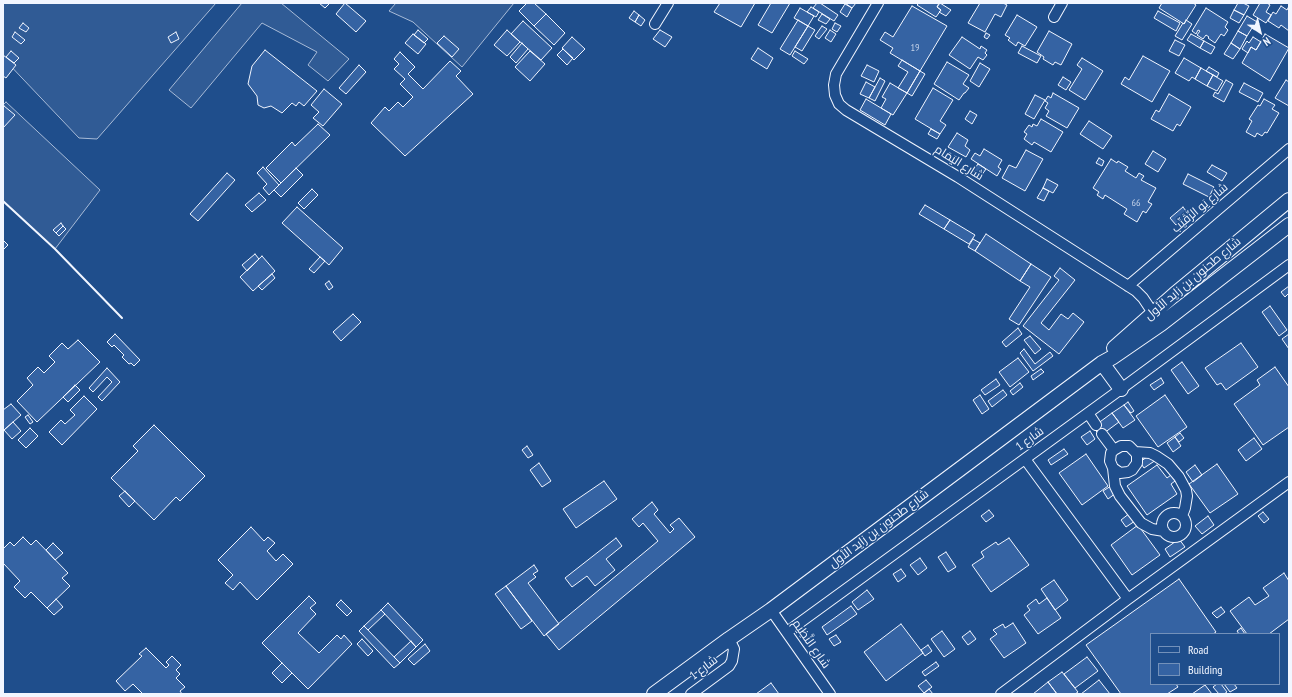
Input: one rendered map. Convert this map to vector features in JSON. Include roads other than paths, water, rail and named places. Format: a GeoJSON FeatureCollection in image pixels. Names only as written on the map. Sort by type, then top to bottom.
{"type":"FeatureCollection","features":[{"type":"Feature","properties":{"kind":"street"},"geometry":{"type":"LineString","coordinates":[[655,24],[668,3]]}},
{"type":"Feature","properties":{"kind":"street","name":"شارع اليَمَام"},"geometry":{"type":"LineString","coordinates":[[878,3],[836,74],[834,85],[835,95],[839,104],[846,110],[958,177],[1136,291],[1143,298],[1153,313]]}},
{"type":"Feature","properties":{"kind":"street"},"geometry":{"type":"LineString","coordinates":[[1054,17],[1062,3]]}},
{"type":"Feature","properties":{"kind":"street","name":"شارع يَو الرِّقَيِّب"},"geometry":{"type":"LineString","coordinates":[[1128,286],[1289,149]]}},
{"type":"Feature","properties":{"kind":"street","name":"شارع طحنون بن زايد الأول"},"geometry":{"type":"LineString","coordinates":[[1102,363],[1116,345],[1289,200]]}},
{"type":"Feature","properties":{"kind":"street","name":"شارع طحنون بن زايد الأول"},"geometry":{"type":"LineString","coordinates":[[654,694],[771,610],[1102,363],[1161,324],[1289,225]]}},
{"type":"Feature","properties":{"kind":"street","name":"شارع 1"},"geometry":{"type":"LineString","coordinates":[[787,632],[1289,265]]}},
{"type":"Feature","properties":{"kind":"street"},"geometry":{"type":"LineString","coordinates":[[1102,363],[1121,389]]}},
{"type":"Feature","properties":{"kind":"street"},"geometry":{"type":"LineString","coordinates":[[1088,413],[1096,424]]}},
{"type":"Feature","properties":{"kind":"street"},"geometry":{"type":"LineString","coordinates":[[1102,434],[1114,450]]}},
{"type":"Feature","properties":{"kind":"street"},"geometry":{"type":"LineString","coordinates":[[1113,468],[1120,472],[1128,472],[1132,470],[1137,464],[1137,455],[1132,448],[1125,445],[1121,446],[1114,450],[1110,457],[1113,468],[1113,480],[1117,491],[1137,519],[1152,529],[1164,531]]}},
{"type":"Feature","properties":{"kind":"street"},"geometry":{"type":"LineString","coordinates":[[1135,452],[1150,453],[1156,456],[1168,464],[1179,477],[1186,490],[1187,496],[1182,516]]}},
{"type":"Feature","properties":{"kind":"street"},"geometry":{"type":"LineString","coordinates":[[1025,458],[1128,599]]}},
{"type":"Feature","properties":{"kind":"street"},"geometry":{"type":"LineString","coordinates":[[1001,694],[1128,599],[1289,482]]}},
{"type":"Feature","properties":{"kind":"street"},"geometry":{"type":"LineString","coordinates":[[1174,513],[1182,516],[1186,523],[1182,534],[1170,537],[1164,531],[1162,523],[1166,516],[1174,513]]}},
{"type":"Feature","properties":{"kind":"street","name":"شارع النَّظِيم"},"geometry":{"type":"LineString","coordinates":[[771,610],[830,694]]}},
{"type":"Feature","properties":{"kind":"street","name":"شارع 1"},"geometry":{"type":"LineString","coordinates":[[691,694],[729,666],[732,661],[734,650],[729,639]]}}]}
